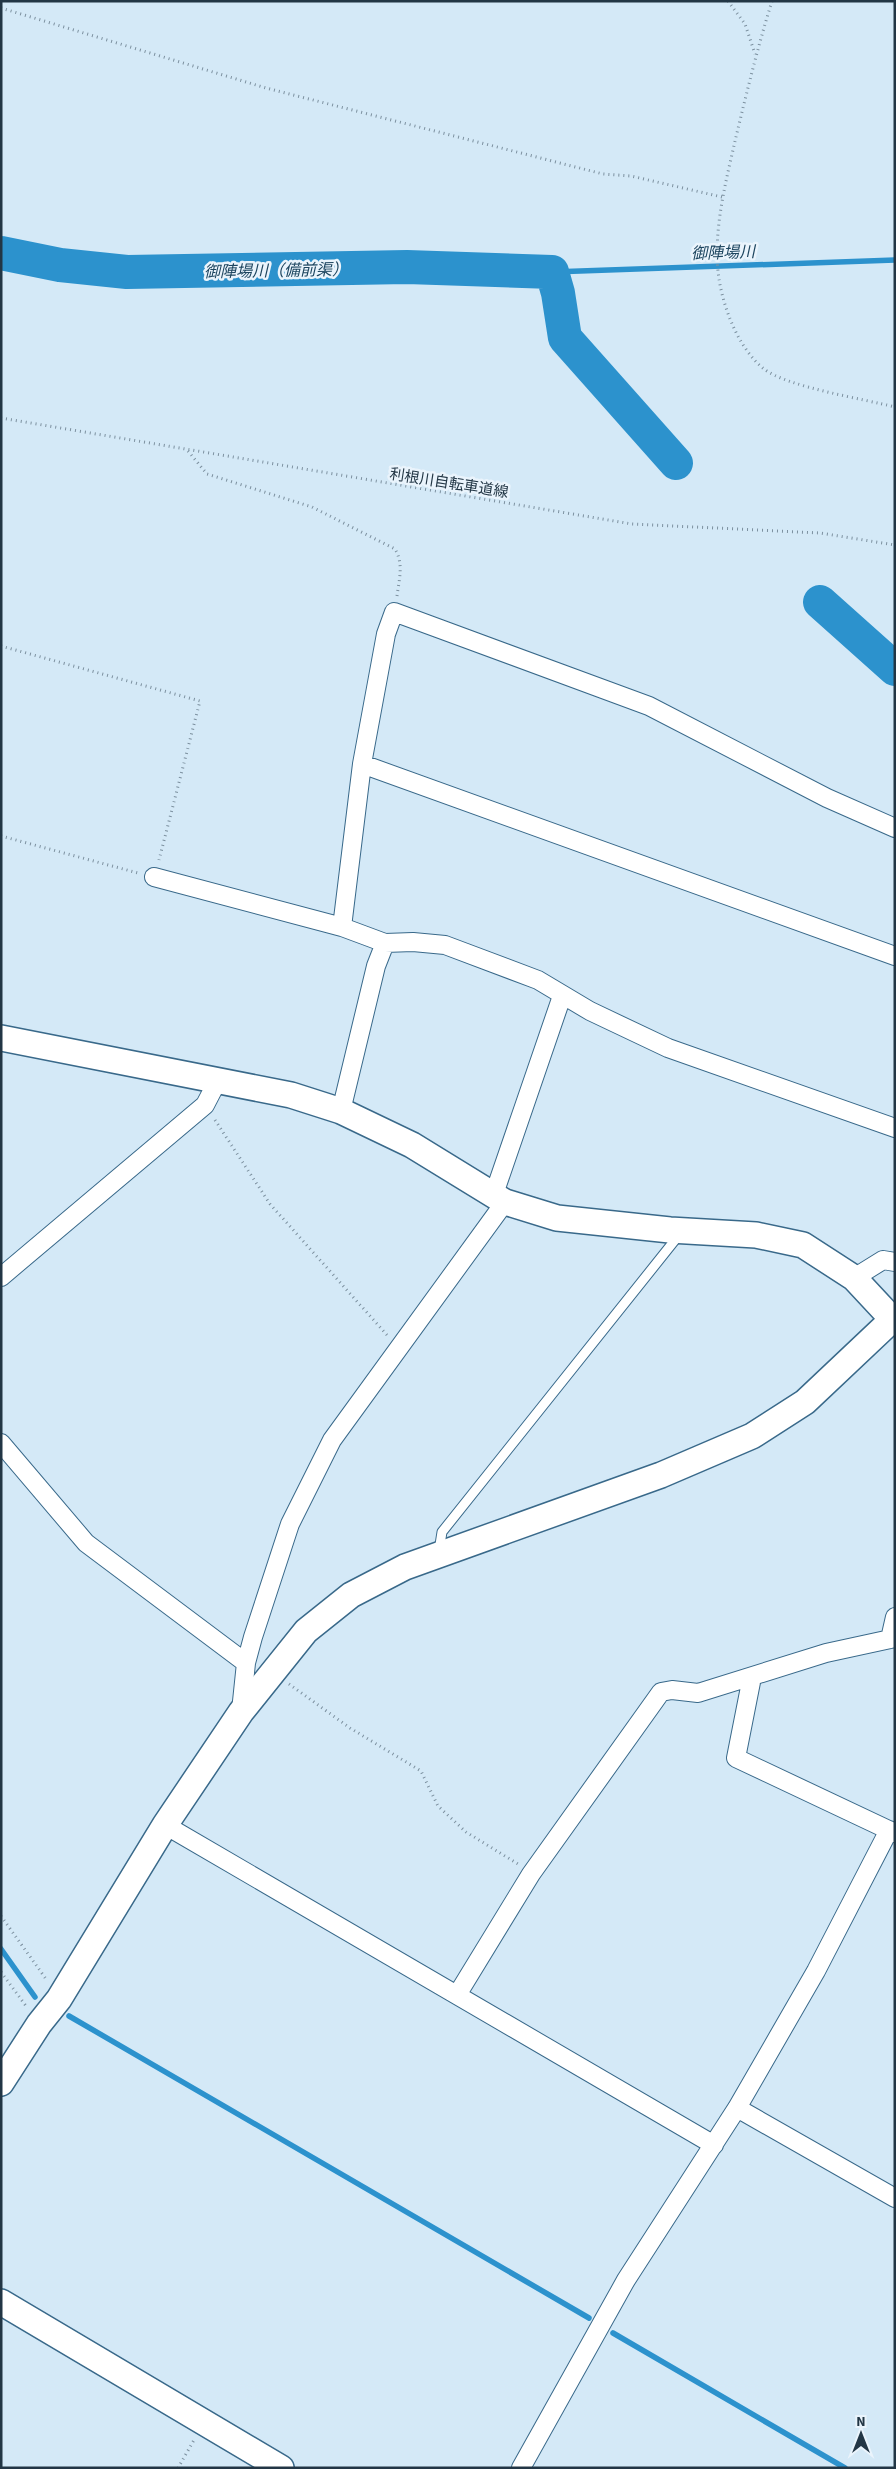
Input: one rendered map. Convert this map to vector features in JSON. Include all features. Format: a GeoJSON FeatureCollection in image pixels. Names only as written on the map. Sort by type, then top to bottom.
{"type":"FeatureCollection","features":[{"type":"Feature","properties":{"kind":"street"},"geometry":{"type":"LineString","coordinates":[[342,927],[362,764],[386,634],[394,612],[649,706],[827,798],[895,828]]}},
{"type":"Feature","properties":{"kind":"street"},"geometry":{"type":"LineString","coordinates":[[362,764],[895,956]]}},
{"type":"Feature","properties":{"kind":"street"},"geometry":{"type":"LineString","coordinates":[[154,877],[342,927],[385,943],[413,942],[445,945],[538,980],[590,1011],[668,1048],[895,1128]]}},
{"type":"Feature","properties":{"kind":"street"},"geometry":{"type":"LineString","coordinates":[[341,1111],[376,966],[385,943]]}},
{"type":"Feature","properties":{"kind":"street"},"geometry":{"type":"LineString","coordinates":[[241,1712],[246,1663],[290,1524],[332,1440],[399,1349],[499,1198],[562,996]]}},
{"type":"Feature","properties":{"kind":"street"},"geometry":{"type":"LineString","coordinates":[[1,1038],[291,1095],[341,1111],[412,1144],[499,1198],[557,1218],[756,1235],[803,1245],[854,1278],[894,1320],[805,1402],[752,1436],[661,1475],[406,1566],[351,1595],[306,1632],[272,1671],[241,1712],[165,1825],[59,1998],[39,2024],[1,2083]]}},
{"type":"Feature","properties":{"kind":"street"},"geometry":{"type":"LineString","coordinates":[[1,1277],[205,1105],[218,1080]]}},
{"type":"Feature","properties":{"kind":"street"},"geometry":{"type":"LineString","coordinates":[[854,1278],[883,1260],[895,1262]]}},
{"type":"Feature","properties":{"kind":"street"},"geometry":{"type":"LineString","coordinates":[[1,1443],[86,1543],[246,1663]]}},
{"type":"Feature","properties":{"kind":"street"},"geometry":{"type":"LineString","coordinates":[[457,1995],[531,1874],[661,1692],[672,1690],[698,1693],[826,1653],[892,1638],[895,1617]]}},
{"type":"Feature","properties":{"kind":"street"},"geometry":{"type":"LineString","coordinates":[[521,2468],[626,2280],[737,2108],[816,1971],[892,1831],[736,1758],[752,1677]]}},
{"type":"Feature","properties":{"kind":"street"},"geometry":{"type":"LineString","coordinates":[[165,1825],[714,2144]]}},
{"type":"Feature","properties":{"kind":"street"},"geometry":{"type":"LineString","coordinates":[[737,2108],[895,2198]]}},
{"type":"Feature","properties":{"kind":"street"},"geometry":{"type":"LineString","coordinates":[[1,2302],[281,2468]]}},
{"type":"Feature","properties":{"kind":"lane"},"geometry":{"type":"LineString","coordinates":[[439,1554],[442,1532],[682,1230]]}},
{"type":"Feature","properties":{"kind":"path"},"geometry":{"type":"LineString","coordinates":[[728,1],[745,24],[755,55]]}},
{"type":"Feature","properties":{"kind":"path"},"geometry":{"type":"LineString","coordinates":[[772,1],[755,55],[722,197],[718,251],[719,279],[727,311],[739,338],[764,369],[783,379],[895,407]]}},
{"type":"Feature","properties":{"kind":"path"},"geometry":{"type":"LineString","coordinates":[[1,8],[266,88],[603,174],[630,176],[722,197]]}},
{"type":"Feature","properties":{"kind":"path","name":"利根川自転車道線"},"geometry":{"type":"LineString","coordinates":[[1,418],[188,451],[632,524],[820,532],[895,545]]}},
{"type":"Feature","properties":{"kind":"path"},"geometry":{"type":"LineString","coordinates":[[188,451],[207,474],[312,507],[395,549],[398,554],[401,571],[394,612]]}},
{"type":"Feature","properties":{"kind":"path"},"geometry":{"type":"LineString","coordinates":[[1,646],[200,701],[154,877],[1,836]]}},
{"type":"Feature","properties":{"kind":"path"},"geometry":{"type":"LineString","coordinates":[[205,1105],[270,1204],[399,1349]]}},
{"type":"Feature","properties":{"kind":"path"},"geometry":{"type":"LineString","coordinates":[[272,1671],[350,1728],[421,1771],[438,1806],[466,1832],[531,1874]]}},
{"type":"Feature","properties":{"kind":"path"},"geometry":{"type":"LineString","coordinates":[[1,1916],[59,1998]]}},
{"type":"Feature","properties":{"kind":"path"},"geometry":{"type":"LineString","coordinates":[[1,1972],[39,2024]]}},
{"type":"Feature","properties":{"kind":"path"},"geometry":{"type":"LineString","coordinates":[[178,2468],[204,2422]]}},
{"type":"Feature","properties":{"kind":"waterway","name":"御陣場川（備前渠）"},"geometry":{"type":"LineString","coordinates":[[1,253],[60,265],[127,272],[407,267],[552,272],[558,293],[565,338],[676,463]]}},
{"type":"Feature","properties":{"kind":"waterway","name":"御陣場川"},"geometry":{"type":"LineString","coordinates":[[552,272],[895,260]]}},
{"type":"Feature","properties":{"kind":"waterway"},"geometry":{"type":"LineString","coordinates":[[820,602],[895,669]]}},
{"type":"Feature","properties":{"kind":"waterway"},"geometry":{"type":"LineString","coordinates":[[1,1949],[35,1997]]}},
{"type":"Feature","properties":{"kind":"waterway"},"geometry":{"type":"LineString","coordinates":[[69,2016],[589,2318]]}},
{"type":"Feature","properties":{"kind":"waterway"},"geometry":{"type":"LineString","coordinates":[[613,2333],[845,2468]]}}]}
